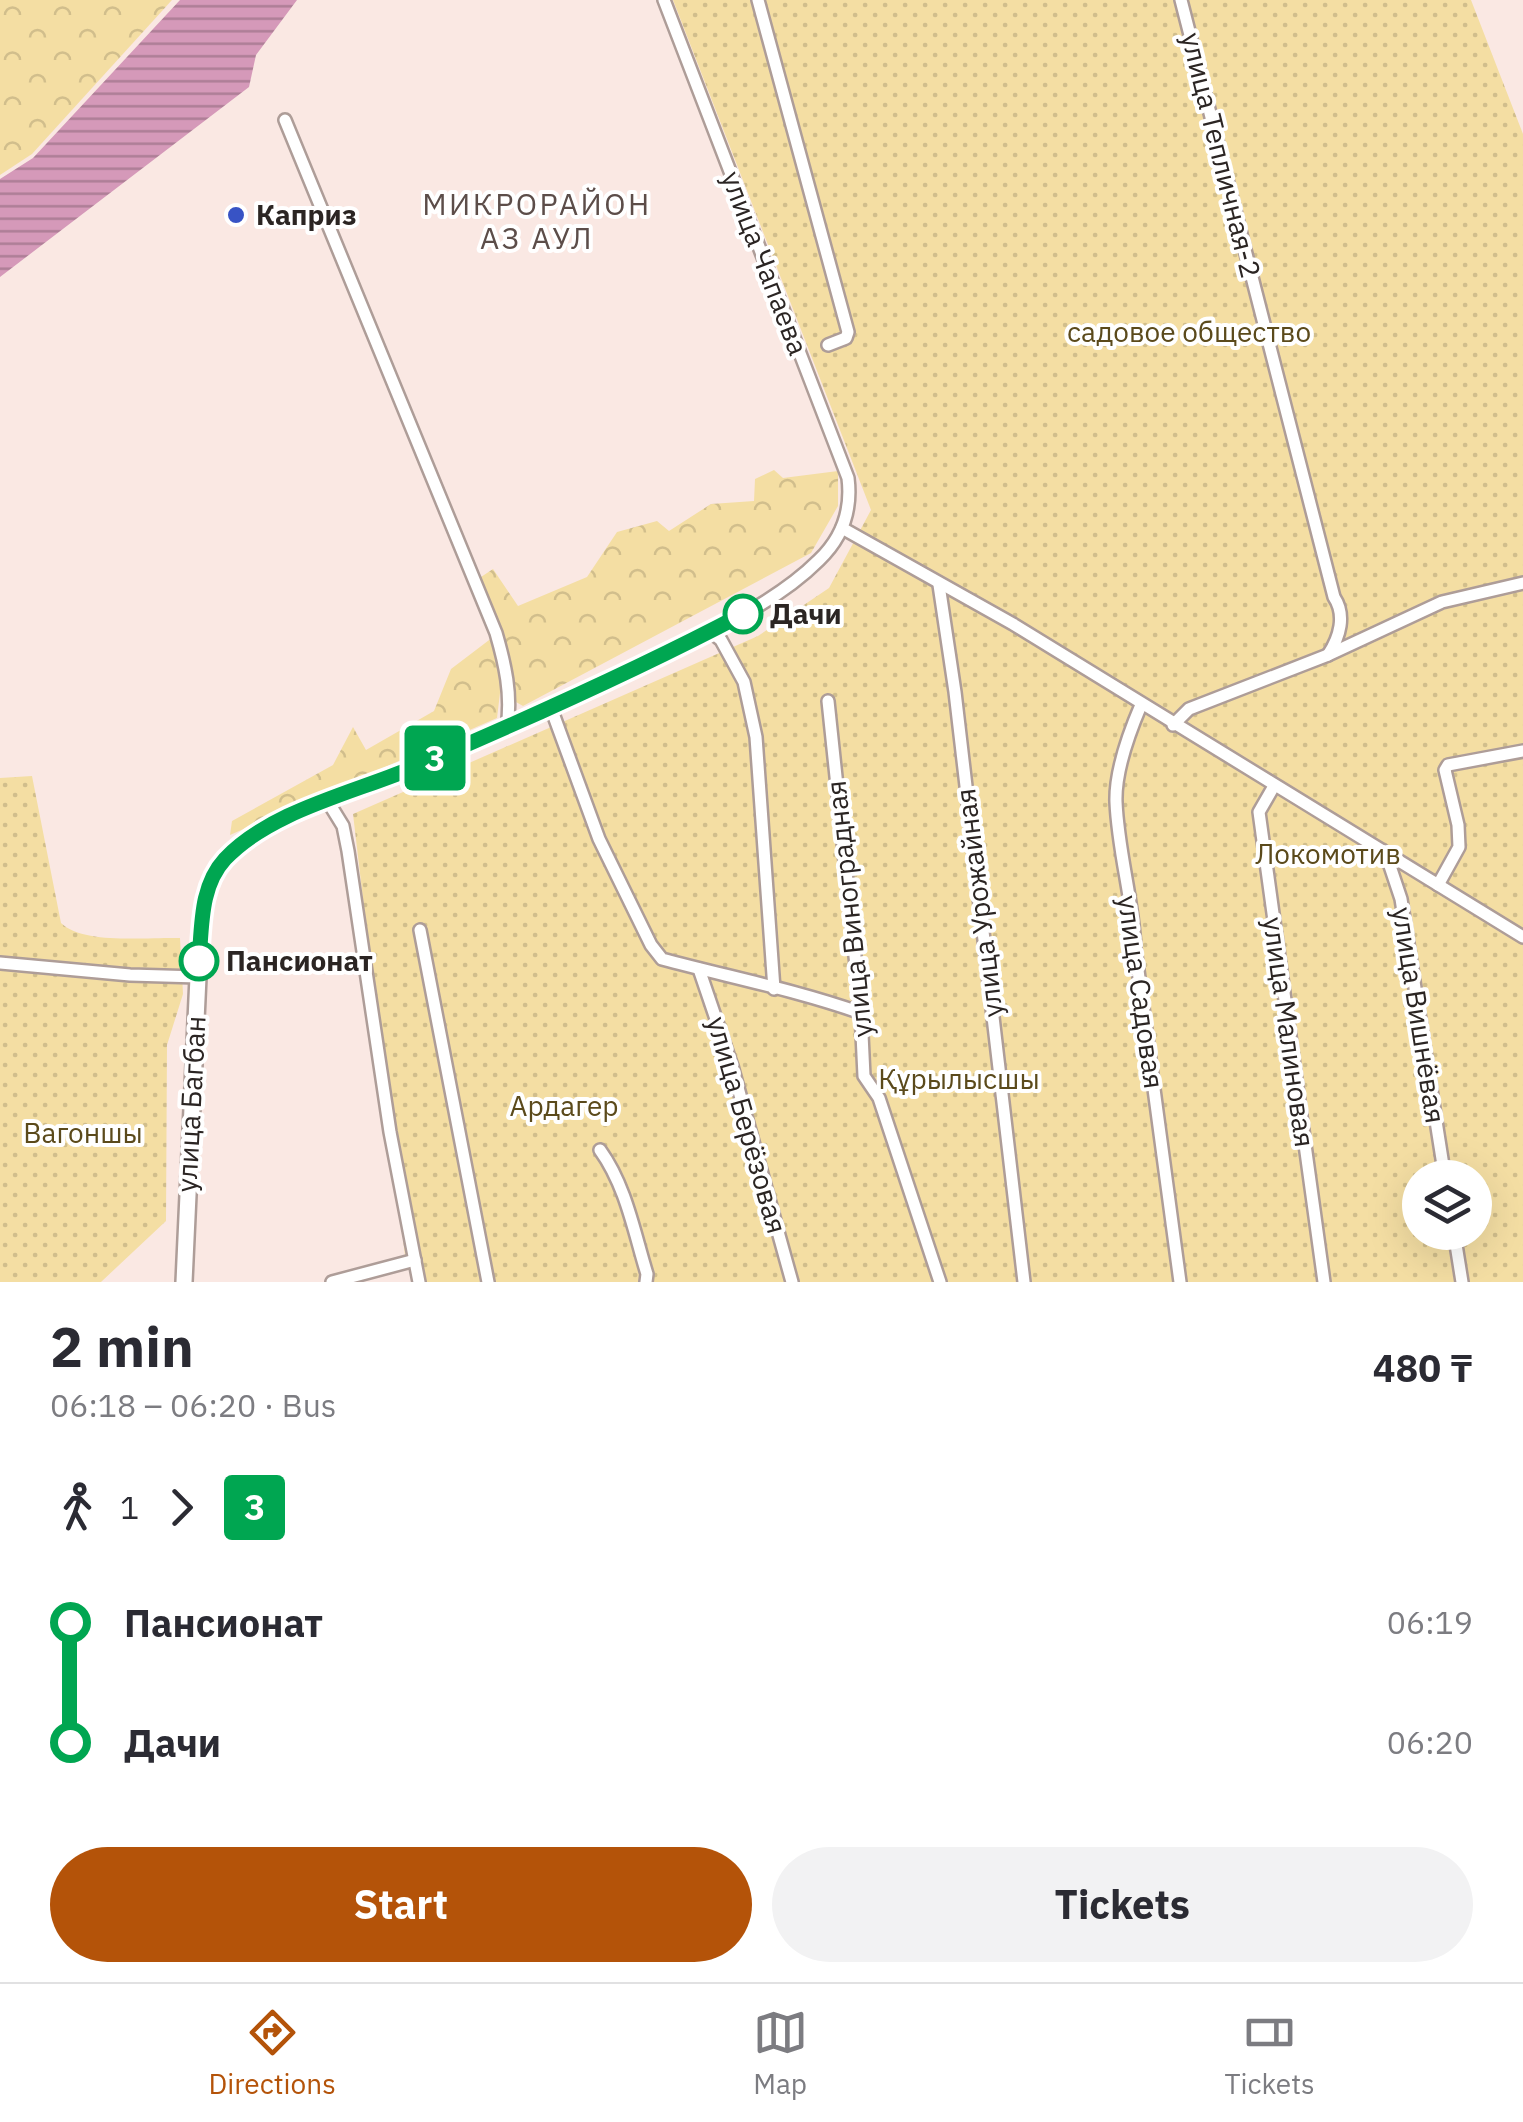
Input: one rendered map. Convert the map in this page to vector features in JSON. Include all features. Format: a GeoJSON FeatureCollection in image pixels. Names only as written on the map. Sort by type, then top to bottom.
{"type":"FeatureCollection","features":[{"type":"Feature","properties":{"kind":"street","name":"улица Чапаева"},"geometry":{"type":"LineString","coordinates":[[664,0],[848,478],[850,497],[842,528]]}},
{"type":"Feature","properties":{"kind":"street"},"geometry":{"type":"LineString","coordinates":[[758,0],[848,332],[846,338],[828,345]]}},
{"type":"Feature","properties":{"kind":"street","name":"улица Тепличная-2"},"geometry":{"type":"LineString","coordinates":[[1181,0],[1334,597],[1340,607],[1338,640],[1328,655]]}},
{"type":"Feature","properties":{"kind":"street"},"geometry":{"type":"LineString","coordinates":[[285,120],[496,633],[506,670],[508,726]]}},
{"type":"Feature","properties":{"kind":"street"},"geometry":{"type":"LineString","coordinates":[[842,528],[1012,624],[1523,937]]}},
{"type":"Feature","properties":{"kind":"street","name":"улица Багбан"},"geometry":{"type":"LineString","coordinates":[[184,1282],[198,978],[206,894],[215,872],[249,839],[328,800],[551,708],[710,632],[792,584],[822,558],[842,528]]}},
{"type":"Feature","properties":{"kind":"street"},"geometry":{"type":"LineString","coordinates":[[1173,725],[1189,709],[1328,655],[1442,602],[1523,583]]}},
{"type":"Feature","properties":{"kind":"street","name":"улица Урожайная"},"geometry":{"type":"LineString","coordinates":[[939,584],[1024,1282]]}},
{"type":"Feature","properties":{"kind":"street"},"geometry":{"type":"LineString","coordinates":[[710,632],[721,640],[744,682],[756,737],[774,990]]}},
{"type":"Feature","properties":{"kind":"street","name":"улица Виноградная"},"geometry":{"type":"LineString","coordinates":[[828,701],[861,1013],[864,1076],[879,1098],[940,1282]]}},
{"type":"Feature","properties":{"kind":"street","name":"улица Садовая"},"geometry":{"type":"LineString","coordinates":[[1141,705],[1130,731],[1116,798],[1180,1282]]}},
{"type":"Feature","properties":{"kind":"street"},"geometry":{"type":"LineString","coordinates":[[551,708],[599,839],[650,945],[662,959],[774,990],[804,993],[861,1013]]}},
{"type":"Feature","properties":{"kind":"street"},"geometry":{"type":"LineString","coordinates":[[1438,885],[1459,848],[1458,825],[1445,770],[1448,764],[1523,751]]}},
{"type":"Feature","properties":{"kind":"street","name":"улица Малиновая"},"geometry":{"type":"LineString","coordinates":[[1274,786],[1259,812],[1324,1282]]}},
{"type":"Feature","properties":{"kind":"street"},"geometry":{"type":"LineString","coordinates":[[328,800],[343,826],[348,851],[390,1132],[419,1282]]}},
{"type":"Feature","properties":{"kind":"street","name":"улица Вишнёвая"},"geometry":{"type":"LineString","coordinates":[[1386,854],[1401,899],[1442,1160]]}},
{"type":"Feature","properties":{"kind":"street"},"geometry":{"type":"LineString","coordinates":[[420,930],[488,1282]]}},
{"type":"Feature","properties":{"kind":"street"},"geometry":{"type":"LineString","coordinates":[[0,963],[198,978]]}},
{"type":"Feature","properties":{"kind":"street","name":"улица Берёзовая"},"geometry":{"type":"LineString","coordinates":[[699,969],[732,1066],[792,1282]]}},
{"type":"Feature","properties":{"kind":"street"},"geometry":{"type":"LineString","coordinates":[[600,1150],[622,1192],[647,1274],[646,1282]]}},
{"type":"Feature","properties":{"kind":"street"},"geometry":{"type":"LineString","coordinates":[[1457,1250],[1462,1282]]}},
{"type":"Feature","properties":{"kind":"street"},"geometry":{"type":"LineString","coordinates":[[332,1282],[415,1260]]}},
{"type":"Feature","properties":{"kind":"green space"},"geometry":{"type":"Polygon","coordinates":[[[0,0],[172,0],[32,154],[0,175],[0,0]]]}},
{"type":"Feature","properties":{"kind":"green space"},"geometry":{"type":"Polygon","coordinates":[[[673,0],[1471,0],[1523,134],[1523,1282],[424,1282],[406,1264],[353,814],[758,636],[829,588],[871,510],[673,0]]]}},
{"type":"Feature","properties":{"kind":"green space"},"geometry":{"type":"Polygon","coordinates":[[[774,470],[783,478],[838,471],[838,506],[811,553],[523,706],[500,693],[497,718],[230,835],[232,821],[333,765],[353,727],[366,750],[434,711],[451,669],[501,631],[478,579],[493,569],[518,606],[587,577],[617,532],[657,521],[669,531],[711,504],[754,501],[755,479],[774,470]]]}},
{"type":"Feature","properties":{"kind":"green space","name":"Вагоншы"},"geometry":{"type":"Polygon","coordinates":[[[32,776],[61,923],[71,930],[100,937],[180,938],[183,994],[167,1045],[166,1221],[101,1282],[0,1282],[0,778],[32,776]]]}},
{"type":"Feature","properties":{"kind":"shaded area"},"geometry":{"type":"Polygon","coordinates":[[[180,0],[297,0],[256,55],[249,87],[0,277],[0,179],[33,158],[180,0]]]}},
{"type":"Feature","properties":{"kind":"bus line","name":"3"},"geometry":{"type":"LineString","coordinates":[[199,961],[206,894],[215,872],[249,839],[328,800],[414,768],[551,708],[743,614]]}},
{"type":"Feature","properties":{"kind":"place","name":"Каприз"},"geometry":{"type":"Point","coordinates":[236,215]}},
{"type":"Feature","properties":{"kind":"place","name":"Дачи"},"geometry":{"type":"Point","coordinates":[743,614]}},
{"type":"Feature","properties":{"kind":"place","name":"Пансионат"},"geometry":{"type":"Point","coordinates":[199,961]}},
{"type":"Feature","properties":{"kind":"district","name":"МИКРОРАЙОН АЗ АУЛ"},"geometry":{"type":"Point","coordinates":[537,222]}},
{"type":"Feature","properties":{"kind":"park label","name":"садовое общество"},"geometry":{"type":"Point","coordinates":[1189,332]}},
{"type":"Feature","properties":{"kind":"park label","name":"Локомотив"},"geometry":{"type":"Point","coordinates":[1328,854]}},
{"type":"Feature","properties":{"kind":"park label","name":"Құрылысшы"},"geometry":{"type":"Point","coordinates":[959,1079]}},
{"type":"Feature","properties":{"kind":"park label","name":"Ардагер"},"geometry":{"type":"Point","coordinates":[564,1106]}}]}
